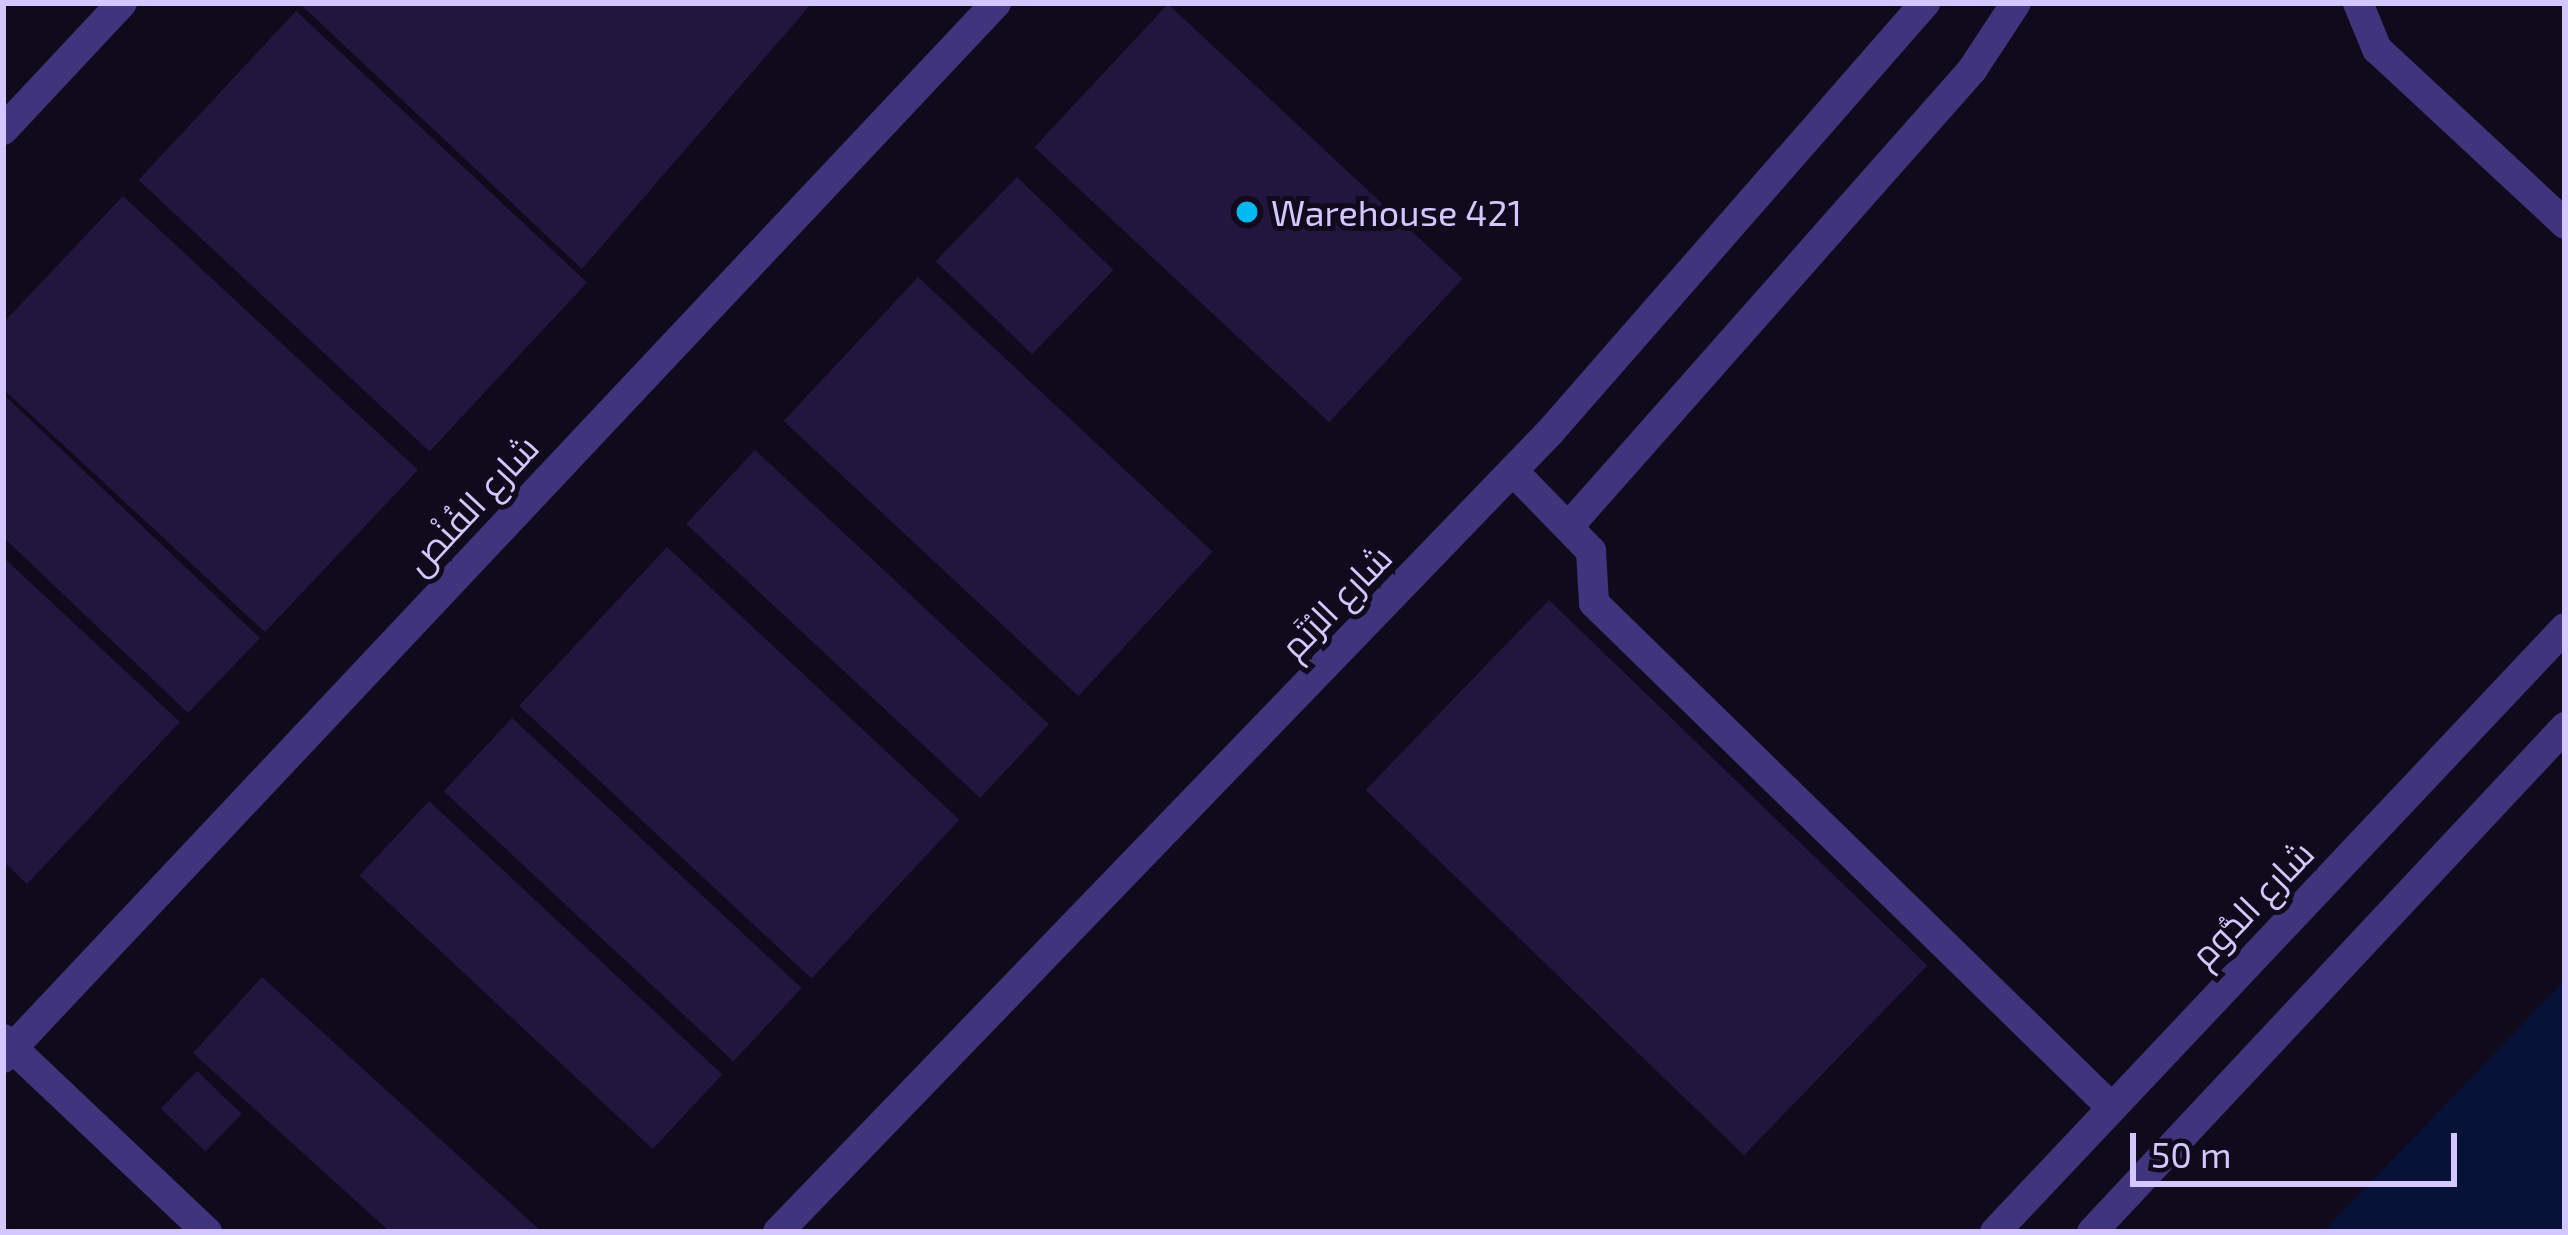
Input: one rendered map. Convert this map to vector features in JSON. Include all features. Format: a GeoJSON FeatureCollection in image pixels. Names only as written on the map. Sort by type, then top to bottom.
{"type":"FeatureCollection","features":[{"type":"Feature","properties":{"kind":"street"},"geometry":{"type":"LineString","coordinates":[[3,130],[122,3]]}},
{"type":"Feature","properties":{"kind":"street","name":"شارع الفُنْص"},"geometry":{"type":"LineString","coordinates":[[6,1048],[996,3]]}},
{"type":"Feature","properties":{"kind":"street","name":"شارع الرُتَم"},"geometry":{"type":"LineString","coordinates":[[778,1232],[1513,471],[1924,3]]}},
{"type":"Feature","properties":{"kind":"street"},"geometry":{"type":"LineString","coordinates":[[1570,525],[1972,70],[2016,3]]}},
{"type":"Feature","properties":{"kind":"street"},"geometry":{"type":"LineString","coordinates":[[2358,3],[2377,49],[2565,224]]}},
{"type":"Feature","properties":{"kind":"street"},"geometry":{"type":"LineString","coordinates":[[1513,471],[1591,551],[1594,603],[2111,1107]]}},
{"type":"Feature","properties":{"kind":"street","name":"شارع الدُّوم"},"geometry":{"type":"LineString","coordinates":[[1995,1232],[2565,628]]}},
{"type":"Feature","properties":{"kind":"street"},"geometry":{"type":"LineString","coordinates":[[2092,1232],[2565,727]]}},
{"type":"Feature","properties":{"kind":"street"},"geometry":{"type":"LineString","coordinates":[[6,1048],[207,1232]]}},
{"type":"Feature","properties":{"kind":"water"},"geometry":{"type":"Polygon","coordinates":[[[2565,980],[2565,1232],[2323,1232],[2565,980]]]}},
{"type":"Feature","properties":{"kind":"building"},"geometry":{"type":"Polygon","coordinates":[[[299,3],[812,3],[582,269],[299,3]]]}},
{"type":"Feature","properties":{"kind":"building","name":"Warehouse 421"},"geometry":{"type":"Polygon","coordinates":[[[1168,4],[1463,279],[1329,422],[1034,147],[1168,4]]]}},
{"type":"Feature","properties":{"kind":"building"},"geometry":{"type":"Polygon","coordinates":[[[296,11],[587,282],[430,451],[138,180],[296,11]]]}},
{"type":"Feature","properties":{"kind":"building"},"geometry":{"type":"Polygon","coordinates":[[[1017,177],[1113,270],[1032,354],[936,261],[1017,177]]]}},
{"type":"Feature","properties":{"kind":"building"},"geometry":{"type":"Polygon","coordinates":[[[123,196],[418,470],[265,632],[3,389],[3,323],[123,196]]]}},
{"type":"Feature","properties":{"kind":"building"},"geometry":{"type":"Polygon","coordinates":[[[918,277],[1213,552],[1078,696],[784,421],[918,277]]]}},
{"type":"Feature","properties":{"kind":"building"},"geometry":{"type":"Polygon","coordinates":[[[3,394],[260,638],[188,713],[3,537],[3,394]]]}},
{"type":"Feature","properties":{"kind":"building"},"geometry":{"type":"Polygon","coordinates":[[[755,450],[1049,724],[980,798],[686,524],[755,450]]]}},
{"type":"Feature","properties":{"kind":"building"},"geometry":{"type":"Polygon","coordinates":[[[667,547],[960,820],[812,979],[519,706],[667,547]]]}},
{"type":"Feature","properties":{"kind":"building"},"geometry":{"type":"Polygon","coordinates":[[[3,557],[180,722],[27,884],[3,861],[3,557]]]}},
{"type":"Feature","properties":{"kind":"building"},"geometry":{"type":"Polygon","coordinates":[[[1549,600],[1927,965],[1744,1155],[1366,790],[1549,600]]]}},
{"type":"Feature","properties":{"kind":"building"},"geometry":{"type":"Polygon","coordinates":[[[512,718],[802,988],[733,1061],[444,791],[512,718]]]}},
{"type":"Feature","properties":{"kind":"building"},"geometry":{"type":"Polygon","coordinates":[[[429,801],[722,1074],[653,1149],[359,876],[429,801]]]}},
{"type":"Feature","properties":{"kind":"building"},"geometry":{"type":"Polygon","coordinates":[[[262,977],[542,1232],[390,1232],[193,1053],[262,977]]]}},
{"type":"Feature","properties":{"kind":"building"},"geometry":{"type":"Polygon","coordinates":[[[197,1071],[242,1114],[205,1151],[161,1108],[197,1071]]]}},
{"type":"Feature","properties":{"kind":"place","name":"Warehouse 421"},"geometry":{"type":"Point","coordinates":[1247,212]}}]}
